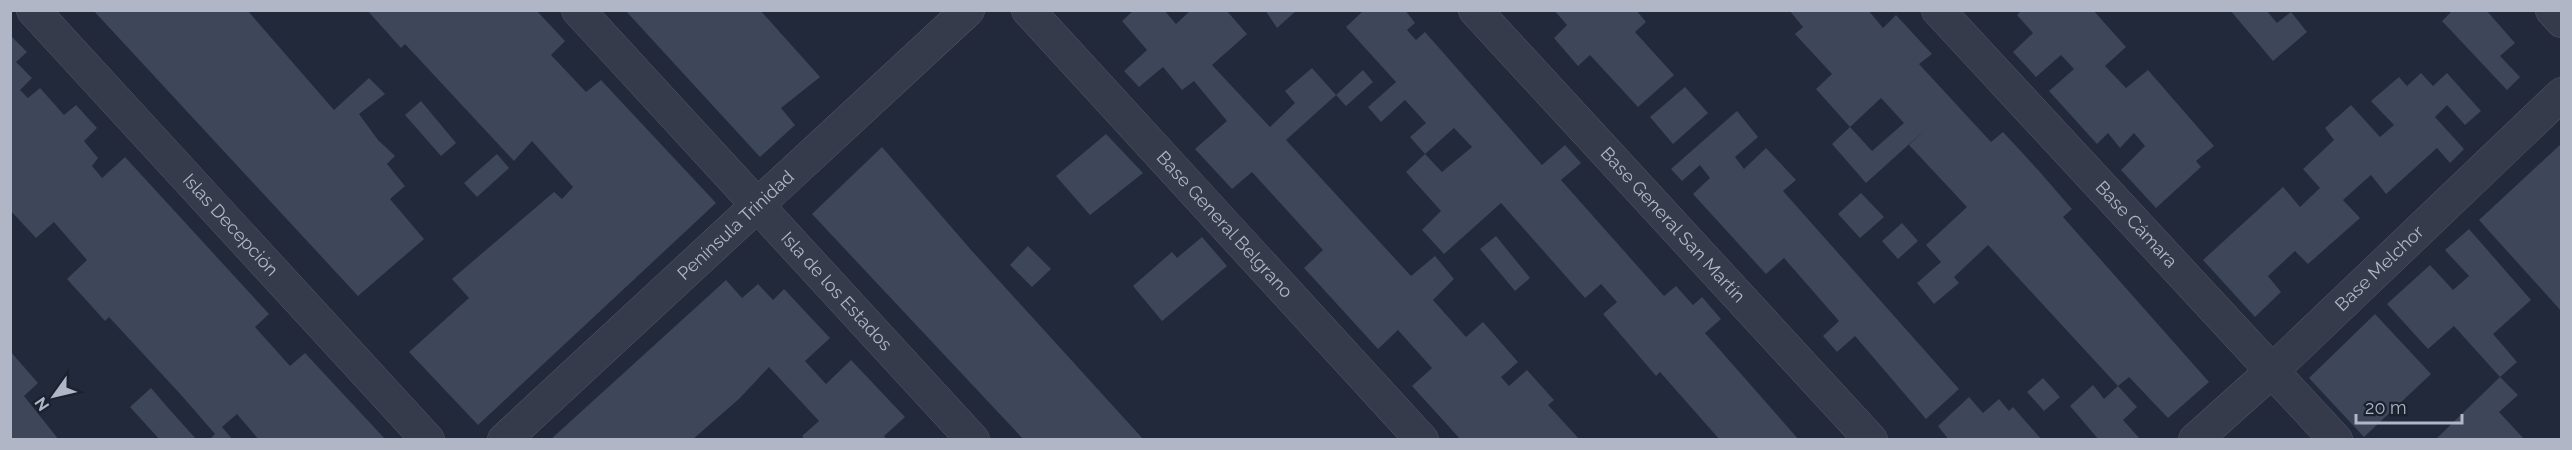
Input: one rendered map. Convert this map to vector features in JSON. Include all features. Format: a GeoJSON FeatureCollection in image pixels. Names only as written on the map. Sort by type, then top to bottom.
{"type":"FeatureCollection","features":[{"type":"Feature","properties":{"kind":"street","name":"Islas Decepción"},"geometry":{"type":"LineString","coordinates":[[33,10],[428,440]]}},
{"type":"Feature","properties":{"kind":"street","name":"Isla de los Estados"},"geometry":{"type":"LineString","coordinates":[[578,10],[973,440]]}},
{"type":"Feature","properties":{"kind":"street","name":"Península Trinidad"},"geometry":{"type":"LineString","coordinates":[[504,440],[968,10]]}},
{"type":"Feature","properties":{"kind":"street","name":"Base General Belgrano"},"geometry":{"type":"LineString","coordinates":[[1028,10],[1422,440]]}},
{"type":"Feature","properties":{"kind":"street","name":"Base General San Martín"},"geometry":{"type":"LineString","coordinates":[[1475,10],[1871,440]]}},
{"type":"Feature","properties":{"kind":"street","name":"Base Cámara"},"geometry":{"type":"LineString","coordinates":[[1938,10],[2336,440]]}},
{"type":"Feature","properties":{"kind":"street"},"geometry":{"type":"LineString","coordinates":[[2552,10],[2562,21]]}},
{"type":"Feature","properties":{"kind":"street","name":"Base Melchor"},"geometry":{"type":"LineString","coordinates":[[2195,440],[2273,370],[2562,94]]}},
{"type":"Feature","properties":{"kind":"building"},"geometry":{"type":"Polygon","coordinates":[[[93,10],[247,10],[334,110],[369,78],[385,94],[359,114],[378,140],[395,156],[387,164],[405,186],[390,199],[424,239],[358,296],[93,10]]]}},
{"type":"Feature","properties":{"kind":"building"},"geometry":{"type":"Polygon","coordinates":[[[367,10],[536,10],[565,41],[551,55],[586,92],[601,80],[716,203],[478,425],[409,352],[469,298],[452,279],[554,192],[562,199],[573,187],[532,141],[514,161],[405,44],[401,48],[367,10]]]}},
{"type":"Feature","properties":{"kind":"building"},"geometry":{"type":"Polygon","coordinates":[[[625,10],[760,10],[820,77],[781,108],[795,125],[760,157],[625,10]]]}},
{"type":"Feature","properties":{"kind":"building"},"geometry":{"type":"Polygon","coordinates":[[[1134,10],[1164,10],[1176,24],[1191,10],[1226,10],[1247,34],[1212,65],[1270,127],[1295,103],[1285,91],[1312,68],[1336,95],[1286,140],[1411,276],[1435,256],[1454,279],[1433,300],[1466,337],[1483,322],[1518,362],[1501,377],[1509,386],[1527,370],[1554,400],[1548,405],[1580,440],[1461,440],[1412,386],[1432,368],[1398,330],[1378,349],[1304,268],[1323,250],[1252,172],[1232,189],[1195,149],[1227,121],[1194,81],[1182,90],[1163,67],[1139,87],[1124,71],[1147,50],[1122,21],[1134,10]]]}},
{"type":"Feature","properties":{"kind":"building"},"geometry":{"type":"Polygon","coordinates":[[[1265,10],[1297,10],[1277,28],[1265,10]]]}},
{"type":"Feature","properties":{"kind":"building"},"geometry":{"type":"Polygon","coordinates":[[[1364,10],[1405,10],[1415,23],[1407,30],[1416,40],[1425,32],[1542,165],[1565,145],[1581,163],[1561,180],[1664,296],[1676,286],[1693,305],[1702,297],[1721,319],[1705,333],[1799,440],[1720,440],[1660,372],[1656,376],[1603,314],[1617,302],[1601,284],[1585,298],[1501,203],[1444,254],[1422,230],[1441,211],[1406,172],[1425,154],[1410,137],[1426,123],[1405,100],[1381,122],[1368,107],[1396,82],[1346,27],[1364,10]],[[1454,128],[1425,154],[1442,172],[1472,147],[1454,128]]]}},
{"type":"Feature","properties":{"kind":"building"},"geometry":{"type":"Polygon","coordinates":[[[1554,10],[1636,10],[1646,22],[1635,32],[1674,75],[1638,107],[1590,55],[1578,66],[1554,38],[1567,25],[1554,10]]]}},
{"type":"Feature","properties":{"kind":"building"},"geometry":{"type":"Polygon","coordinates":[[[1789,10],[1868,10],[1883,28],[1896,15],[1932,54],[1919,64],[1991,142],[2003,132],[2039,171],[2072,209],[2063,217],[2209,382],[2168,418],[2129,377],[2118,386],[1988,245],[1954,277],[1959,283],[1934,304],[1917,283],[1941,262],[1926,245],[1967,207],[1909,145],[1926,129],[1866,183],[1832,144],[1850,127],[1816,89],[1832,74],[1795,34],[1803,27],[1789,10]],[[1881,98],[1850,127],[1872,151],[1904,123],[1881,98]]]}},
{"type":"Feature","properties":{"kind":"building"},"geometry":{"type":"Polygon","coordinates":[[[2022,10],[2093,10],[2126,47],[2105,66],[2126,88],[2148,70],[2214,146],[2196,161],[2201,167],[2156,208],[2121,170],[2145,146],[2134,133],[2120,148],[2108,133],[2097,144],[2049,91],[2074,69],[2061,55],[2036,77],[2013,52],[2033,33],[2017,15],[2022,10]]]}},
{"type":"Feature","properties":{"kind":"building"},"geometry":{"type":"Polygon","coordinates":[[[2230,10],[2266,10],[2277,23],[2291,12],[2307,32],[2273,61],[2230,10]]]}},
{"type":"Feature","properties":{"kind":"building"},"geometry":{"type":"Polygon","coordinates":[[[2453,10],[2486,10],[2515,43],[2500,56],[2520,77],[2507,90],[2442,21],[2453,10]]]}},
{"type":"Feature","properties":{"kind":"building"},"geometry":{"type":"Polygon","coordinates":[[[10,35],[27,52],[16,62],[32,78],[20,90],[28,98],[40,88],[64,115],[76,105],[97,128],[84,141],[98,158],[92,166],[102,178],[125,157],[269,314],[255,327],[290,366],[305,353],[386,440],[259,440],[237,414],[222,427],[233,440],[209,440],[215,434],[182,396],[109,317],[105,321],[67,279],[87,260],[54,222],[36,238],[10,210],[10,35]]]}},
{"type":"Feature","properties":{"kind":"building"},"geometry":{"type":"Polygon","coordinates":[[[1363,70],[1373,82],[1346,106],[1336,95],[1363,70]]]}},
{"type":"Feature","properties":{"kind":"building"},"geometry":{"type":"Polygon","coordinates":[[[2421,73],[2433,86],[2447,73],[2481,111],[2465,125],[2447,105],[2435,117],[2464,149],[2450,163],[2437,148],[2386,194],[2371,175],[2343,200],[2360,218],[2308,264],[2295,251],[2268,276],[2281,292],[2255,317],[2203,260],[2283,187],[2300,207],[2320,188],[2303,169],[2334,140],[2325,128],[2351,105],[2380,137],[2394,125],[2371,101],[2399,77],[2407,86],[2421,73]]]}},
{"type":"Feature","properties":{"kind":"building"},"geometry":{"type":"Polygon","coordinates":[[[1685,87],[1708,113],[1673,144],[1650,117],[1685,87]]]}},
{"type":"Feature","properties":{"kind":"building"},"geometry":{"type":"Polygon","coordinates":[[[421,101],[456,143],[441,156],[405,115],[421,101]]]}},
{"type":"Feature","properties":{"kind":"building"},"geometry":{"type":"Polygon","coordinates":[[[1737,111],[1758,137],[1735,157],[1744,169],[1766,148],[1796,180],[1783,191],[1959,389],[1926,419],[1855,336],[1837,352],[1823,336],[1839,321],[1784,258],[1766,274],[1693,194],[1710,178],[1700,165],[1682,181],[1671,169],[1737,111]]]}},
{"type":"Feature","properties":{"kind":"building"},"geometry":{"type":"Polygon","coordinates":[[[1106,134],[1143,173],[1090,215],[1056,176],[1106,134]]]}},
{"type":"Feature","properties":{"kind":"building"},"geometry":{"type":"Polygon","coordinates":[[[2562,143],[2562,312],[2479,220],[2562,143]]]}},
{"type":"Feature","properties":{"kind":"building"},"geometry":{"type":"Polygon","coordinates":[[[882,147],[972,251],[1144,440],[1024,440],[812,214],[882,147]]]}},
{"type":"Feature","properties":{"kind":"building"},"geometry":{"type":"Polygon","coordinates":[[[497,154],[509,168],[477,197],[464,183],[497,154]]]}},
{"type":"Feature","properties":{"kind":"building"},"geometry":{"type":"Polygon","coordinates":[[[1861,193],[1884,217],[1860,238],[1838,214],[1861,193]]]}},
{"type":"Feature","properties":{"kind":"building"},"geometry":{"type":"Polygon","coordinates":[[[1902,223],[1918,241],[1898,259],[1882,241],[1902,223]]]}},
{"type":"Feature","properties":{"kind":"building"},"geometry":{"type":"Polygon","coordinates":[[[2469,229],[2531,300],[2493,334],[2517,362],[2500,377],[2454,326],[2428,349],[2387,304],[2430,265],[2453,290],[2469,276],[2445,250],[2469,229]]]}},
{"type":"Feature","properties":{"kind":"building"},"geometry":{"type":"Polygon","coordinates":[[[1496,236],[1530,278],[1515,291],[1480,249],[1496,236]]]}},
{"type":"Feature","properties":{"kind":"building"},"geometry":{"type":"Polygon","coordinates":[[[1202,237],[1227,266],[1162,321],[1133,286],[1172,252],[1177,258],[1202,237]]]}},
{"type":"Feature","properties":{"kind":"building"},"geometry":{"type":"Polygon","coordinates":[[[1028,246],[1051,269],[1032,287],[1010,265],[1028,246]]]}},
{"type":"Feature","properties":{"kind":"building"},"geometry":{"type":"Polygon","coordinates":[[[726,280],[742,298],[758,284],[773,300],[784,289],[830,338],[805,361],[826,384],[851,360],[905,417],[884,436],[887,440],[805,440],[802,436],[819,421],[769,367],[740,398],[692,440],[550,440],[726,280]]]}},
{"type":"Feature","properties":{"kind":"building"},"geometry":{"type":"Polygon","coordinates":[[[2375,314],[2431,374],[2364,437],[2309,378],[2375,314]]]}},
{"type":"Feature","properties":{"kind":"building"},"geometry":{"type":"Polygon","coordinates":[[[10,351],[38,383],[24,396],[59,440],[10,440],[10,351]]]}},
{"type":"Feature","properties":{"kind":"building"},"geometry":{"type":"Polygon","coordinates":[[[2500,377],[2518,395],[2499,412],[2525,440],[2435,440],[2500,377]]]}},
{"type":"Feature","properties":{"kind":"building"},"geometry":{"type":"Polygon","coordinates":[[[2043,378],[2060,397],[2044,411],[2027,392],[2043,378]]]}},
{"type":"Feature","properties":{"kind":"building"},"geometry":{"type":"Polygon","coordinates":[[[2093,385],[2104,399],[2118,386],[2137,407],[2123,420],[2141,440],[2099,440],[2070,406],[2093,385]]]}},
{"type":"Feature","properties":{"kind":"building"},"geometry":{"type":"Polygon","coordinates":[[[151,388],[197,440],[160,440],[130,407],[151,388]]]}},
{"type":"Feature","properties":{"kind":"building"},"geometry":{"type":"Polygon","coordinates":[[[1969,397],[1983,413],[1999,399],[2009,411],[2013,407],[2042,440],[1949,440],[1938,426],[1969,397]]]}}]}
